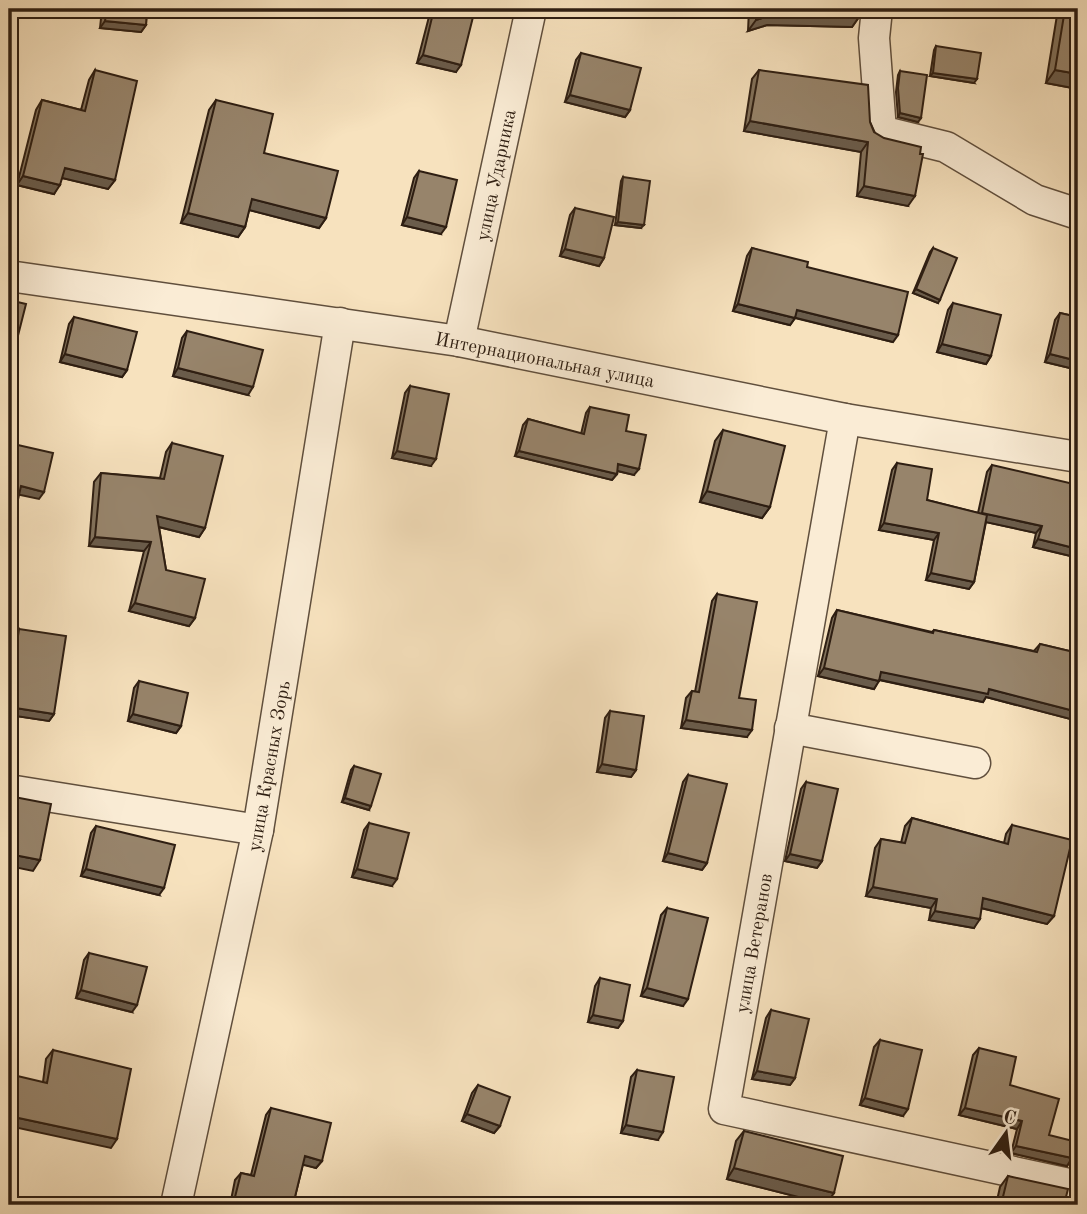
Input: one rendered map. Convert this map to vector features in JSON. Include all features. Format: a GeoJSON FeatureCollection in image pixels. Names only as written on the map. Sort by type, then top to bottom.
{"type":"FeatureCollection","features":[{"type":"Feature","properties":{"kind":"street","name":"улица Ударника"},"geometry":{"type":"LineString","coordinates":[[459,341],[531,9]]}},
{"type":"Feature","properties":{"kind":"street"},"geometry":{"type":"LineString","coordinates":[[877,9],[874,38],[881,131],[946,147],[1035,201],[1078,214]]}},
{"type":"Feature","properties":{"kind":"street","name":"Интернациональная улица"},"geometry":{"type":"LineString","coordinates":[[9,276],[459,341],[845,419],[1078,457]]}},
{"type":"Feature","properties":{"kind":"street","name":"улица Красных Зорь"},"geometry":{"type":"LineString","coordinates":[[176,1205],[258,830],[340,323]]}},
{"type":"Feature","properties":{"kind":"street","name":"улица Ветеранов"},"geometry":{"type":"LineString","coordinates":[[845,419],[724,1109],[1078,1186]]}},
{"type":"Feature","properties":{"kind":"street"},"geometry":{"type":"LineString","coordinates":[[790,728],[975,763]]}},
{"type":"Feature","properties":{"kind":"street"},"geometry":{"type":"LineString","coordinates":[[9,790],[258,830]]}},
{"type":"Feature","properties":{"kind":"building"},"geometry":{"type":"Polygon","coordinates":[[[107,9],[147,9],[146,25],[105,21],[107,9]]]}},
{"type":"Feature","properties":{"kind":"building"},"geometry":{"type":"Polygon","coordinates":[[[434,9],[475,9],[461,65],[423,55],[434,9]]]}},
{"type":"Feature","properties":{"kind":"building"},"geometry":{"type":"Polygon","coordinates":[[[756,9],[859,9],[859,17],[775,14],[756,20],[756,9]]]}},
{"type":"Feature","properties":{"kind":"building"},"geometry":{"type":"Polygon","coordinates":[[[1065,9],[1078,9],[1078,74],[1055,70],[1065,9]]]}},
{"type":"Feature","properties":{"kind":"building"},"geometry":{"type":"Polygon","coordinates":[[[936,46],[981,53],[977,79],[933,73],[936,46]]]}},
{"type":"Feature","properties":{"kind":"building"},"geometry":{"type":"Polygon","coordinates":[[[581,53],[641,68],[630,110],[570,95],[581,53]]]}},
{"type":"Feature","properties":{"kind":"building"},"geometry":{"type":"Polygon","coordinates":[[[95,70],[137,81],[115,180],[65,168],[60,185],[23,176],[42,100],[85,111],[95,70]]]}},
{"type":"Feature","properties":{"kind":"building"},"geometry":{"type":"Polygon","coordinates":[[[759,70],[868,85],[870,122],[874,132],[884,138],[921,147],[920,154],[923,154],[915,196],[864,186],[868,142],[750,121],[759,70]]]}},
{"type":"Feature","properties":{"kind":"building"},"geometry":{"type":"Polygon","coordinates":[[[900,71],[927,75],[921,118],[900,113],[900,71]]]}},
{"type":"Feature","properties":{"kind":"building"},"geometry":{"type":"Polygon","coordinates":[[[216,100],[273,114],[264,153],[338,171],[326,218],[252,199],[245,227],[188,213],[216,100]]]}},
{"type":"Feature","properties":{"kind":"building"},"geometry":{"type":"Polygon","coordinates":[[[419,171],[457,180],[446,227],[407,217],[419,171]]]}},
{"type":"Feature","properties":{"kind":"building"},"geometry":{"type":"Polygon","coordinates":[[[623,177],[650,181],[644,225],[618,222],[623,177]]]}},
{"type":"Feature","properties":{"kind":"building"},"geometry":{"type":"Polygon","coordinates":[[[575,208],[614,217],[604,258],[565,249],[575,208]]]}},
{"type":"Feature","properties":{"kind":"building"},"geometry":{"type":"Polygon","coordinates":[[[752,248],[808,262],[807,267],[908,292],[898,335],[797,310],[795,318],[738,304],[752,248]]]}},
{"type":"Feature","properties":{"kind":"building"},"geometry":{"type":"Polygon","coordinates":[[[933,248],[957,258],[940,300],[916,289],[933,248]]]}},
{"type":"Feature","properties":{"kind":"building"},"geometry":{"type":"Polygon","coordinates":[[[9,300],[26,304],[9,371],[9,300]]]}},
{"type":"Feature","properties":{"kind":"building"},"geometry":{"type":"Polygon","coordinates":[[[953,303],[1001,315],[991,356],[942,344],[953,303]]]}},
{"type":"Feature","properties":{"kind":"building"},"geometry":{"type":"Polygon","coordinates":[[[1060,313],[1078,317],[1078,361],[1050,354],[1060,313]]]}},
{"type":"Feature","properties":{"kind":"building"},"geometry":{"type":"Polygon","coordinates":[[[74,317],[137,332],[127,370],[65,354],[74,317]]]}},
{"type":"Feature","properties":{"kind":"building"},"geometry":{"type":"Polygon","coordinates":[[[187,331],[263,350],[253,387],[178,368],[187,331]]]}},
{"type":"Feature","properties":{"kind":"building"},"geometry":{"type":"Polygon","coordinates":[[[410,386],[449,394],[436,459],[397,451],[410,386]]]}},
{"type":"Feature","properties":{"kind":"building"},"geometry":{"type":"Polygon","coordinates":[[[590,407],[629,415],[626,431],[646,435],[639,469],[618,464],[617,474],[519,451],[528,419],[584,434],[590,407]]]}},
{"type":"Feature","properties":{"kind":"building"},"geometry":{"type":"Polygon","coordinates":[[[723,430],[785,446],[770,507],[707,491],[723,430]]]}},
{"type":"Feature","properties":{"kind":"building"},"geometry":{"type":"Polygon","coordinates":[[[9,443],[53,453],[44,492],[21,486],[17,504],[9,503],[9,443]]]}},
{"type":"Feature","properties":{"kind":"building"},"geometry":{"type":"Polygon","coordinates":[[[172,443],[223,456],[205,528],[157,516],[166,570],[205,579],[195,618],[135,603],[151,542],[95,537],[101,473],[164,479],[172,443]]]}},
{"type":"Feature","properties":{"kind":"building"},"geometry":{"type":"Polygon","coordinates":[[[897,463],[932,469],[927,500],[987,515],[974,582],[931,573],[939,533],[884,523],[897,463]]]}},
{"type":"Feature","properties":{"kind":"building"},"geometry":{"type":"Polygon","coordinates":[[[992,465],[1078,485],[1078,549],[1038,539],[1042,526],[982,513],[992,465]]]}},
{"type":"Feature","properties":{"kind":"building"},"geometry":{"type":"Polygon","coordinates":[[[717,594],[757,602],[739,698],[756,700],[752,730],[686,720],[692,691],[699,692],[717,594]]]}},
{"type":"Feature","properties":{"kind":"building"},"geometry":{"type":"Polygon","coordinates":[[[837,610],[933,633],[934,630],[1037,652],[1040,644],[1078,653],[1078,712],[989,689],[988,694],[881,672],[879,681],[824,668],[837,610]]]}},
{"type":"Feature","properties":{"kind":"building"},"geometry":{"type":"Polygon","coordinates":[[[19,629],[66,636],[54,714],[9,707],[19,629]]]}},
{"type":"Feature","properties":{"kind":"building"},"geometry":{"type":"Polygon","coordinates":[[[139,681],[188,693],[181,726],[133,714],[139,681]]]}},
{"type":"Feature","properties":{"kind":"building"},"geometry":{"type":"Polygon","coordinates":[[[610,711],[644,716],[636,770],[602,764],[610,711]]]}},
{"type":"Feature","properties":{"kind":"building"},"geometry":{"type":"Polygon","coordinates":[[[354,766],[381,774],[371,806],[345,798],[354,766]]]}},
{"type":"Feature","properties":{"kind":"building"},"geometry":{"type":"Polygon","coordinates":[[[688,775],[727,784],[707,863],[668,853],[688,775]]]}},
{"type":"Feature","properties":{"kind":"building"},"geometry":{"type":"Polygon","coordinates":[[[806,782],[838,789],[822,861],[790,854],[806,782]]]}},
{"type":"Feature","properties":{"kind":"building"},"geometry":{"type":"Polygon","coordinates":[[[9,796],[51,804],[40,860],[9,854],[9,796]]]}},
{"type":"Feature","properties":{"kind":"building"},"geometry":{"type":"Polygon","coordinates":[[[912,818],[1008,844],[1012,825],[1072,840],[1054,916],[983,898],[980,919],[935,911],[937,899],[873,887],[881,839],[905,843],[912,818]]]}},
{"type":"Feature","properties":{"kind":"building"},"geometry":{"type":"Polygon","coordinates":[[[369,823],[409,833],[397,879],[357,869],[369,823]]]}},
{"type":"Feature","properties":{"kind":"building"},"geometry":{"type":"Polygon","coordinates":[[[96,826],[175,845],[164,888],[86,869],[96,826]]]}},
{"type":"Feature","properties":{"kind":"building"},"geometry":{"type":"Polygon","coordinates":[[[667,908],[708,918],[688,999],[647,988],[667,908]]]}},
{"type":"Feature","properties":{"kind":"building"},"geometry":{"type":"Polygon","coordinates":[[[89,953],[147,967],[137,1005],[81,990],[89,953]]]}},
{"type":"Feature","properties":{"kind":"building"},"geometry":{"type":"Polygon","coordinates":[[[600,978],[630,985],[623,1021],[593,1015],[600,978]]]}},
{"type":"Feature","properties":{"kind":"building"},"geometry":{"type":"Polygon","coordinates":[[[771,1010],[809,1019],[795,1078],[757,1071],[771,1010]]]}},
{"type":"Feature","properties":{"kind":"building"},"geometry":{"type":"Polygon","coordinates":[[[880,1040],[922,1050],[908,1109],[865,1098],[880,1040]]]}},
{"type":"Feature","properties":{"kind":"building"},"geometry":{"type":"Polygon","coordinates":[[[979,1048],[1016,1057],[1010,1085],[1059,1099],[1049,1135],[1073,1141],[1072,1158],[1016,1146],[1022,1121],[965,1108],[979,1048]]]}},
{"type":"Feature","properties":{"kind":"building"},"geometry":{"type":"Polygon","coordinates":[[[53,1050],[131,1069],[117,1139],[9,1116],[9,1074],[47,1083],[53,1050]]]}},
{"type":"Feature","properties":{"kind":"building"},"geometry":{"type":"Polygon","coordinates":[[[637,1070],[674,1077],[663,1132],[626,1125],[637,1070]]]}},
{"type":"Feature","properties":{"kind":"building"},"geometry":{"type":"Polygon","coordinates":[[[478,1085],[510,1097],[500,1126],[467,1114],[478,1085]]]}},
{"type":"Feature","properties":{"kind":"building"},"geometry":{"type":"Polygon","coordinates":[[[271,1108],[331,1123],[322,1161],[305,1156],[293,1205],[233,1205],[241,1173],[254,1176],[271,1108]]]}},
{"type":"Feature","properties":{"kind":"building"},"geometry":{"type":"Polygon","coordinates":[[[744,1131],[843,1156],[834,1193],[734,1168],[744,1131]]]}},
{"type":"Feature","properties":{"kind":"building"},"geometry":{"type":"Polygon","coordinates":[[[1008,1176],[1068,1189],[1064,1205],[1001,1205],[1008,1176]]]}}]}
